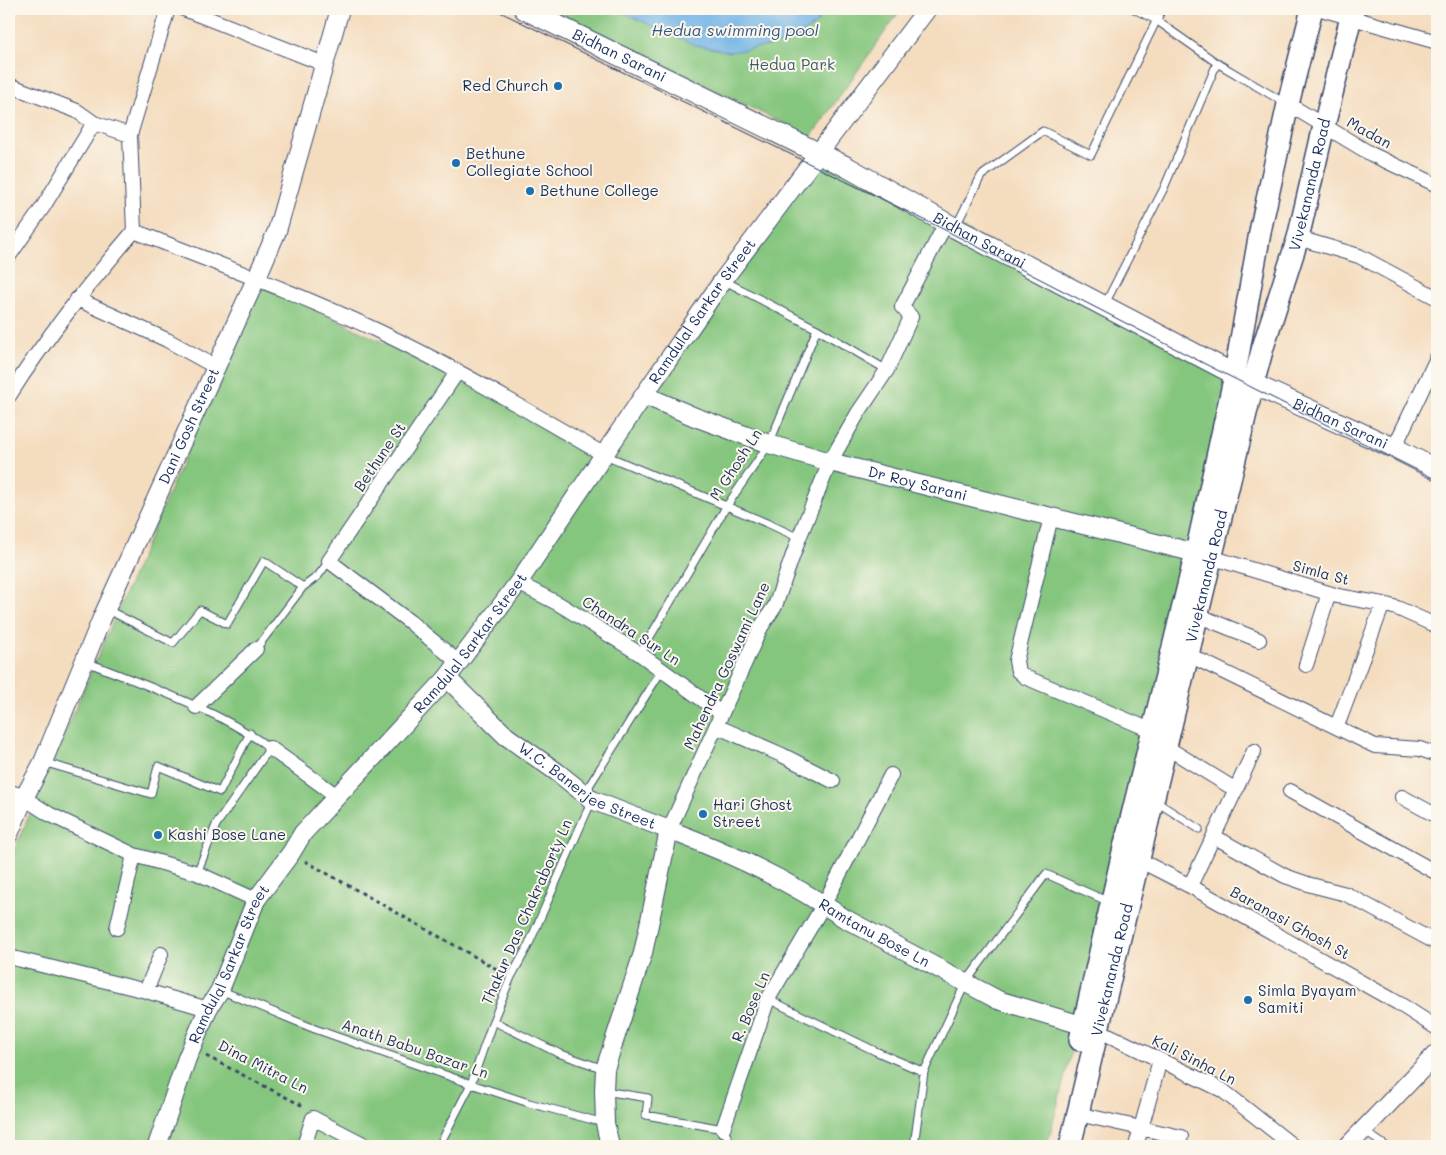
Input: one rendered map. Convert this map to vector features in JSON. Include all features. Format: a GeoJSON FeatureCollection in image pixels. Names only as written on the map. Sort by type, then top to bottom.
{"type":"FeatureCollection","features":[{"type":"Feature","properties":{"kind":"main road","name":"Bidhan Sarani"},"geometry":{"type":"LineString","coordinates":[[524,9],[818,153],[951,226],[1065,284],[1103,307],[1244,379],[1394,448],[1437,470]]}},
{"type":"Feature","properties":{"kind":"main road","name":"Vivekananda Road"},"geometry":{"type":"LineString","coordinates":[[1055,1146],[1091,1028],[1244,379],[1261,227],[1288,104],[1312,9]]}},
{"type":"Feature","properties":{"kind":"main road","name":"Vivekananda Road"},"geometry":{"type":"LineString","coordinates":[[1244,379],[1263,347],[1298,238],[1351,13]]}},
{"type":"Feature","properties":{"kind":"main road","name":"Vivekananda Road"},"geometry":{"type":"LineString","coordinates":[[1070,1146],[1078,1114],[1112,903],[1152,800],[1160,739],[1187,654],[1197,614],[1204,555]]}},
{"type":"Feature","properties":{"kind":"street"},"geometry":{"type":"LineString","coordinates":[[9,396],[77,299],[134,231],[130,135],[168,9]]}},
{"type":"Feature","properties":{"kind":"street"},"geometry":{"type":"LineString","coordinates":[[184,9],[324,64]]}},
{"type":"Feature","properties":{"kind":"street","name":"Dani Gosh Street"},"geometry":{"type":"LineString","coordinates":[[9,834],[16,796],[43,762],[83,660],[277,230],[340,9]]}},
{"type":"Feature","properties":{"kind":"street","name":"Ramdulal Sarkar Street"},"geometry":{"type":"LineString","coordinates":[[157,1146],[191,1048],[208,1009],[220,990],[256,900],[291,853],[303,833],[446,678],[518,583],[644,395],[724,280],[927,9]]}},
{"type":"Feature","properties":{"kind":"street"},"geometry":{"type":"LineString","coordinates":[[1321,9],[1351,13],[1437,42]]}},
{"type":"Feature","properties":{"kind":"street"},"geometry":{"type":"LineString","coordinates":[[9,86],[77,110],[94,122],[130,135]]}},
{"type":"Feature","properties":{"kind":"street","name":"Madan"},"geometry":{"type":"LineString","coordinates":[[1288,104],[1371,154],[1437,185]]}},
{"type":"Feature","properties":{"kind":"street"},"geometry":{"type":"LineString","coordinates":[[9,256],[43,207],[94,122]]}},
{"type":"Feature","properties":{"kind":"street","name":"Mahendra Goswami Lane"},"geometry":{"type":"LineString","coordinates":[[669,830],[761,628],[775,606],[799,538],[830,462],[858,413],[888,370],[911,317],[902,307],[951,226]]}},
{"type":"Feature","properties":{"kind":"street"},"geometry":{"type":"LineString","coordinates":[[134,231],[376,330],[458,371],[605,455]]}},
{"type":"Feature","properties":{"kind":"street"},"geometry":{"type":"LineString","coordinates":[[1298,238],[1359,256],[1437,298]]}},
{"type":"Feature","properties":{"kind":"street"},"geometry":{"type":"LineString","coordinates":[[77,299],[167,340],[216,367]]}},
{"type":"Feature","properties":{"kind":"street"},"geometry":{"type":"LineString","coordinates":[[1394,448],[1437,358]]}},
{"type":"Feature","properties":{"kind":"street","name":"Bethune St"},"geometry":{"type":"LineString","coordinates":[[329,561],[458,371]]}},
{"type":"Feature","properties":{"kind":"street","name":"Dr Roy Sarani"},"geometry":{"type":"LineString","coordinates":[[644,395],[695,417],[769,444],[830,462],[1204,555]]}},
{"type":"Feature","properties":{"kind":"street"},"geometry":{"type":"LineString","coordinates":[[1051,517],[1016,661],[1018,671],[1025,677],[1160,739],[1236,790]]}},
{"type":"Feature","properties":{"kind":"street","name":"Simla St"},"geometry":{"type":"LineString","coordinates":[[1204,555],[1329,593],[1397,608],[1437,626]]}},
{"type":"Feature","properties":{"kind":"street"},"geometry":{"type":"LineString","coordinates":[[329,561],[410,622],[458,662]]}},
{"type":"Feature","properties":{"kind":"street","name":"Chandra Sur Ln"},"geometry":{"type":"LineString","coordinates":[[518,583],[559,604],[640,654],[662,670],[718,720],[832,781]]}},
{"type":"Feature","properties":{"kind":"street"},"geometry":{"type":"LineString","coordinates":[[1306,665],[1329,593]]}},
{"type":"Feature","properties":{"kind":"street"},"geometry":{"type":"LineString","coordinates":[[1337,726],[1383,604]]}},
{"type":"Feature","properties":{"kind":"street"},"geometry":{"type":"LineString","coordinates":[[1197,614],[1259,640]]}},
{"type":"Feature","properties":{"kind":"street"},"geometry":{"type":"LineString","coordinates":[[196,707],[256,649]]}},
{"type":"Feature","properties":{"kind":"street"},"geometry":{"type":"LineString","coordinates":[[1187,654],[1375,746],[1420,749],[1437,755]]}},
{"type":"Feature","properties":{"kind":"street","name":"W.C. Banerjee Street"},"geometry":{"type":"LineString","coordinates":[[446,678],[512,741],[557,772],[592,800],[669,830],[643,953],[605,1069],[605,1123],[610,1146]]}},
{"type":"Feature","properties":{"kind":"street"},"geometry":{"type":"LineString","coordinates":[[270,748],[337,796]]}},
{"type":"Feature","properties":{"kind":"street"},"geometry":{"type":"LineString","coordinates":[[1190,886],[1215,837],[1254,751]]}},
{"type":"Feature","properties":{"kind":"street","name":"R. Bose Ln"},"geometry":{"type":"LineString","coordinates":[[723,1129],[768,998],[824,904],[891,775]]}},
{"type":"Feature","properties":{"kind":"street"},"geometry":{"type":"LineString","coordinates":[[1290,791],[1437,873]]}},
{"type":"Feature","properties":{"kind":"street"},"geometry":{"type":"LineString","coordinates":[[16,796],[134,855],[196,872],[256,900]]}},
{"type":"Feature","properties":{"kind":"street"},"geometry":{"type":"LineString","coordinates":[[1402,797],[1437,816]]}},
{"type":"Feature","properties":{"kind":"street","name":"Ramtanu Bose Ln"},"geometry":{"type":"LineString","coordinates":[[669,830],[712,846],[781,879],[844,918],[998,1000],[1091,1028]]}},
{"type":"Feature","properties":{"kind":"street"},"geometry":{"type":"LineString","coordinates":[[1215,837],[1286,876],[1346,894],[1437,943]]}},
{"type":"Feature","properties":{"kind":"street"},"geometry":{"type":"LineString","coordinates":[[117,928],[134,855]]}},
{"type":"Feature","properties":{"kind":"street","name":"Baranasi Ghosh St"},"geometry":{"type":"LineString","coordinates":[[1131,856],[1190,886],[1398,1003],[1437,1028]]}},
{"type":"Feature","properties":{"kind":"street"},"geometry":{"type":"LineString","coordinates":[[146,991],[161,954]]}},
{"type":"Feature","properties":{"kind":"street"},"geometry":{"type":"LineString","coordinates":[[9,957],[146,991],[208,1009]]}},
{"type":"Feature","properties":{"kind":"street","name":"Kali Sinha Ln"},"geometry":{"type":"LineString","coordinates":[[1091,1028],[1222,1090],[1293,1146]]}},
{"type":"Feature","properties":{"kind":"street"},"geometry":{"type":"LineString","coordinates":[[1348,1146],[1437,1053]]}},
{"type":"Feature","properties":{"kind":"street"},"geometry":{"type":"LineString","coordinates":[[1136,1146],[1160,1060]]}},
{"type":"Feature","properties":{"kind":"street"},"geometry":{"type":"LineString","coordinates":[[1078,1114],[1181,1138]]}},
{"type":"Feature","properties":{"kind":"street"},"geometry":{"type":"LineString","coordinates":[[304,1146],[313,1118],[367,1146]]}},
{"type":"Feature","properties":{"kind":"lane"},"geometry":{"type":"LineString","coordinates":[[1134,9],[1156,20],[1217,63],[1288,104]]}},
{"type":"Feature","properties":{"kind":"lane"},"geometry":{"type":"LineString","coordinates":[[951,226],[981,176],[1043,130],[1091,154],[1162,9]]}},
{"type":"Feature","properties":{"kind":"lane"},"geometry":{"type":"LineString","coordinates":[[1103,307],[1164,188],[1217,63]]}},
{"type":"Feature","properties":{"kind":"lane"},"geometry":{"type":"LineString","coordinates":[[724,280],[817,329],[888,370]]}},
{"type":"Feature","properties":{"kind":"lane","name":"M Ghosh Ln"},"geometry":{"type":"LineString","coordinates":[[640,654],[726,507],[769,444],[817,329]]}},
{"type":"Feature","properties":{"kind":"lane"},"geometry":{"type":"LineString","coordinates":[[605,455],[799,538]]}},
{"type":"Feature","properties":{"kind":"lane"},"geometry":{"type":"LineString","coordinates":[[106,609],[173,643],[200,610],[227,624],[264,561],[303,587]]}},
{"type":"Feature","properties":{"kind":"lane"},"geometry":{"type":"LineString","coordinates":[[256,649],[303,587],[318,576],[329,561]]}},
{"type":"Feature","properties":{"kind":"lane"},"geometry":{"type":"LineString","coordinates":[[83,660],[196,707],[250,733],[270,748],[216,825],[196,872]]}},
{"type":"Feature","properties":{"kind":"lane","name":"Thakur Das Chakraborty Ln"},"geometry":{"type":"LineString","coordinates":[[439,1146],[471,1084],[511,977],[528,946],[592,800],[589,786],[662,670]]}},
{"type":"Feature","properties":{"kind":"lane"},"geometry":{"type":"LineString","coordinates":[[43,762],[151,794],[158,766],[220,792],[250,733]]}},
{"type":"Feature","properties":{"kind":"lane"},"geometry":{"type":"LineString","coordinates":[[1152,800],[1199,829]]}},
{"type":"Feature","properties":{"kind":"lane"},"geometry":{"type":"LineString","coordinates":[[914,1146],[924,1072],[966,982],[1046,874],[1112,903]]}},
{"type":"Feature","properties":{"kind":"lane","name":"Anath Babu Bazar Ln"},"geometry":{"type":"LineString","coordinates":[[220,990],[314,1029],[471,1084],[529,1103],[605,1123]]}},
{"type":"Feature","properties":{"kind":"lane"},"geometry":{"type":"LineString","coordinates":[[768,998],[874,1051],[924,1072]]}},
{"type":"Feature","properties":{"kind":"lane"},"geometry":{"type":"LineString","coordinates":[[493,1021],[558,1053],[605,1069]]}},
{"type":"Feature","properties":{"kind":"lane"},"geometry":{"type":"LineString","coordinates":[[604,1091],[648,1098],[646,1115],[723,1129],[729,1144],[750,1146]]}},
{"type":"Feature","properties":{"kind":"lane"},"geometry":{"type":"LineString","coordinates":[[1363,1130],[1386,1146]]}},
{"type":"Feature","properties":{"kind":"path"},"geometry":{"type":"LineString","coordinates":[[291,853],[511,977]]}},
{"type":"Feature","properties":{"kind":"path","name":"Dina Mitra Ln"},"geometry":{"type":"LineString","coordinates":[[191,1048],[312,1110],[313,1118]]}},
{"type":"Feature","properties":{"kind":"green space","name":"Hedua Park"},"geometry":{"type":"Polygon","coordinates":[[[550,9],[901,9],[811,137],[550,9]]]}},
{"type":"Feature","properties":{"kind":"green space"},"geometry":{"type":"Polygon","coordinates":[[[819,154],[1244,374],[1047,1146],[9,1146],[9,862],[260,282],[609,454],[819,154]]]}},
{"type":"Feature","properties":{"kind":"water","name":"Hedua swimming pool"},"geometry":{"type":"Polygon","coordinates":[[[615,9],[819,9],[818,22],[797,38],[782,44],[730,52],[695,45],[615,9]]]}},
{"type":"Feature","properties":{"kind":"tram line"},"geometry":{"type":"LineString","coordinates":[[494,9],[943,229],[1211,367],[1437,480]]}},
{"type":"Feature","properties":{"kind":"place","name":"Red Church"},"geometry":{"type":"Point","coordinates":[558,86]}},
{"type":"Feature","properties":{"kind":"place","name":"Bethune Collegiate School"},"geometry":{"type":"Point","coordinates":[456,163]}},
{"type":"Feature","properties":{"kind":"place","name":"Bethune College"},"geometry":{"type":"Point","coordinates":[530,191]}},
{"type":"Feature","properties":{"kind":"place","name":"Hari Ghost Street"},"geometry":{"type":"Point","coordinates":[703,814]}},
{"type":"Feature","properties":{"kind":"place","name":"Kashi Bose Lane"},"geometry":{"type":"Point","coordinates":[158,835]}},
{"type":"Feature","properties":{"kind":"place","name":"Simla Byayam Samiti"},"geometry":{"type":"Point","coordinates":[1248,1000]}}]}
